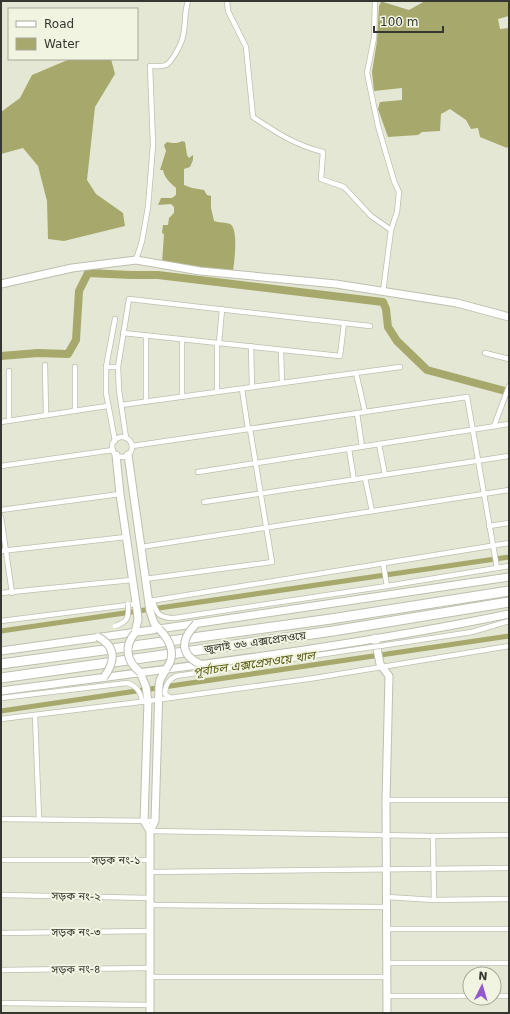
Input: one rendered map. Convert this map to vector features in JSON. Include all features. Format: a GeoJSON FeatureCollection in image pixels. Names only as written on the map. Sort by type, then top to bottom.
{"type":"FeatureCollection","features":[{"type":"Feature","properties":{"kind":"highway","name":"জুলাই ৩৬ এক্সপ্রেসওয়ে"},"geometry":{"type":"LineString","coordinates":[[1,664],[331,619],[509,591]]}},
{"type":"Feature","properties":{"kind":"highway","name":"জুলাই ৩৬ এক্সপ্রেসওয়ে"},"geometry":{"type":"LineString","coordinates":[[1,678],[325,633],[422,618],[509,602]]}},
{"type":"Feature","properties":{"kind":"street"},"geometry":{"type":"LineString","coordinates":[[136,260],[142,242],[148,207],[153,145],[150,66],[160,67],[167,65],[177,51],[183,37],[184,12],[188,1]]}},
{"type":"Feature","properties":{"kind":"street"},"geometry":{"type":"LineString","coordinates":[[227,1],[228,11],[246,47],[253,117],[295,143],[323,152],[321,179],[344,187],[371,216],[391,230]]}},
{"type":"Feature","properties":{"kind":"street"},"geometry":{"type":"LineString","coordinates":[[375,1],[374,38],[367,73],[378,126],[394,181],[399,192],[397,212],[391,230],[383,292]]}},
{"type":"Feature","properties":{"kind":"street"},"geometry":{"type":"LineString","coordinates":[[1,284],[72,268],[136,260],[200,271],[336,284],[457,303],[509,317]]}},
{"type":"Feature","properties":{"kind":"street"},"geometry":{"type":"LineString","coordinates":[[1,466],[114,453],[123,457],[131,452],[132,446],[126,438],[120,405],[118,367],[129,299],[370,326]]}},
{"type":"Feature","properties":{"kind":"street"},"geometry":{"type":"LineString","coordinates":[[217,392],[218,343],[222,309]]}},
{"type":"Feature","properties":{"kind":"street"},"geometry":{"type":"LineString","coordinates":[[115,319],[106,367],[106,393],[114,441],[112,445],[132,580],[132,604],[127,619],[123,624],[115,626]]}},
{"type":"Feature","properties":{"kind":"street"},"geometry":{"type":"LineString","coordinates":[[123,332],[340,356],[344,323]]}},
{"type":"Feature","properties":{"kind":"street"},"geometry":{"type":"LineString","coordinates":[[146,335],[146,402]]}},
{"type":"Feature","properties":{"kind":"street"},"geometry":{"type":"LineString","coordinates":[[182,339],[182,397]]}},
{"type":"Feature","properties":{"kind":"street"},"geometry":{"type":"LineString","coordinates":[[251,346],[252,387]]}},
{"type":"Feature","properties":{"kind":"street"},"geometry":{"type":"LineString","coordinates":[[281,350],[282,383]]}},
{"type":"Feature","properties":{"kind":"street"},"geometry":{"type":"LineString","coordinates":[[485,353],[509,359]]}},
{"type":"Feature","properties":{"kind":"street"},"geometry":{"type":"LineString","coordinates":[[45,365],[46,415]]}},
{"type":"Feature","properties":{"kind":"street"},"geometry":{"type":"LineString","coordinates":[[75,367],[75,411]]}},
{"type":"Feature","properties":{"kind":"street"},"geometry":{"type":"LineString","coordinates":[[106,367],[118,367]]}},
{"type":"Feature","properties":{"kind":"street"},"geometry":{"type":"LineString","coordinates":[[120,405],[400,367]]}},
{"type":"Feature","properties":{"kind":"street"},"geometry":{"type":"LineString","coordinates":[[9,371],[9,420]]}},
{"type":"Feature","properties":{"kind":"street"},"geometry":{"type":"LineString","coordinates":[[356,373],[365,412]]}},
{"type":"Feature","properties":{"kind":"street"},"geometry":{"type":"LineString","coordinates":[[494,426],[509,387]]}},
{"type":"Feature","properties":{"kind":"street"},"geometry":{"type":"LineString","coordinates":[[145,579],[272,562],[242,389]]}},
{"type":"Feature","properties":{"kind":"street"},"geometry":{"type":"LineString","coordinates":[[132,446],[466,397],[497,568]]}},
{"type":"Feature","properties":{"kind":"street"},"geometry":{"type":"LineString","coordinates":[[1,422],[107,406]]}},
{"type":"Feature","properties":{"kind":"street"},"geometry":{"type":"LineString","coordinates":[[357,413],[362,447]]}},
{"type":"Feature","properties":{"kind":"street"},"geometry":{"type":"LineString","coordinates":[[472,428],[509,423]]}},
{"type":"Feature","properties":{"kind":"street"},"geometry":{"type":"LineString","coordinates":[[198,472],[509,423]]}},
{"type":"Feature","properties":{"kind":"street"},"geometry":{"type":"LineString","coordinates":[[114,441],[121,437],[126,438]]}},
{"type":"Feature","properties":{"kind":"street"},"geometry":{"type":"LineString","coordinates":[[379,444],[385,475]]}},
{"type":"Feature","properties":{"kind":"street"},"geometry":{"type":"LineString","coordinates":[[349,449],[354,480]]}},
{"type":"Feature","properties":{"kind":"street"},"geometry":{"type":"LineString","coordinates":[[128,455],[145,579],[151,601],[154,623],[168,639],[171,648],[170,661],[160,680],[155,821],[150,831],[150,860]]}},
{"type":"Feature","properties":{"kind":"street"},"geometry":{"type":"LineString","coordinates":[[204,502],[509,456]]}},
{"type":"Feature","properties":{"kind":"street"},"geometry":{"type":"LineString","coordinates":[[365,478],[372,511]]}},
{"type":"Feature","properties":{"kind":"street"},"geometry":{"type":"LineString","coordinates":[[141,547],[509,490]]}},
{"type":"Feature","properties":{"kind":"street"},"geometry":{"type":"LineString","coordinates":[[1,510],[120,494]]}},
{"type":"Feature","properties":{"kind":"street"},"geometry":{"type":"LineString","coordinates":[[1,517],[3,551],[12,593]]}},
{"type":"Feature","properties":{"kind":"street"},"geometry":{"type":"LineString","coordinates":[[490,526],[509,523]]}},
{"type":"Feature","properties":{"kind":"street"},"geometry":{"type":"LineString","coordinates":[[3,551],[126,536]]}},
{"type":"Feature","properties":{"kind":"street"},"geometry":{"type":"LineString","coordinates":[[151,601],[509,543]]}},
{"type":"Feature","properties":{"kind":"street"},"geometry":{"type":"LineString","coordinates":[[384,563],[387,586]]}},
{"type":"Feature","properties":{"kind":"street"},"geometry":{"type":"LineString","coordinates":[[151,601],[160,615],[165,618],[175,618],[509,566]]}},
{"type":"Feature","properties":{"kind":"street"},"geometry":{"type":"LineString","coordinates":[[1,651],[196,624],[509,577]]}},
{"type":"Feature","properties":{"kind":"street"},"geometry":{"type":"LineString","coordinates":[[1,594],[132,580]]}},
{"type":"Feature","properties":{"kind":"street"},"geometry":{"type":"LineString","coordinates":[[1,621],[132,604]]}},
{"type":"Feature","properties":{"kind":"street"},"geometry":{"type":"LineString","coordinates":[[132,604],[138,619],[135,632],[129,642],[128,651],[132,665],[140,672],[146,687],[144,821],[150,831]]}},
{"type":"Feature","properties":{"kind":"street"},"geometry":{"type":"LineString","coordinates":[[1,691],[257,656],[375,638],[509,614]]}},
{"type":"Feature","properties":{"kind":"street"},"geometry":{"type":"LineString","coordinates":[[171,698],[165,694],[166,684],[176,676],[472,632],[509,621]]}},
{"type":"Feature","properties":{"kind":"street"},"geometry":{"type":"LineString","coordinates":[[196,624],[187,634],[184,645],[189,656],[200,664]]}},
{"type":"Feature","properties":{"kind":"street"},"geometry":{"type":"LineString","coordinates":[[98,638],[108,644],[113,654],[111,667],[104,677]]}},
{"type":"Feature","properties":{"kind":"street"},"geometry":{"type":"LineString","coordinates":[[375,638],[380,666],[389,676],[386,800],[387,1013]]}},
{"type":"Feature","properties":{"kind":"street"},"geometry":{"type":"LineString","coordinates":[[1,719],[171,698],[509,646]]}},
{"type":"Feature","properties":{"kind":"street"},"geometry":{"type":"LineString","coordinates":[[1,698],[127,683],[137,688],[145,701]]}},
{"type":"Feature","properties":{"kind":"street"},"geometry":{"type":"LineString","coordinates":[[35,715],[39,819]]}},
{"type":"Feature","properties":{"kind":"street"},"geometry":{"type":"LineString","coordinates":[[386,800],[509,800]]}},
{"type":"Feature","properties":{"kind":"street"},"geometry":{"type":"LineString","coordinates":[[1,819],[155,821]]}},
{"type":"Feature","properties":{"kind":"street"},"geometry":{"type":"LineString","coordinates":[[150,831],[433,836],[509,835]]}},
{"type":"Feature","properties":{"kind":"street"},"geometry":{"type":"LineString","coordinates":[[433,836],[434,900]]}},
{"type":"Feature","properties":{"kind":"street","name":"সড়ক নং-১"},"geometry":{"type":"LineString","coordinates":[[1,860],[150,860],[150,1013]]}},
{"type":"Feature","properties":{"kind":"street"},"geometry":{"type":"LineString","coordinates":[[150,872],[387,868],[509,868]]}},
{"type":"Feature","properties":{"kind":"street","name":"সড়ক নং-২"},"geometry":{"type":"LineString","coordinates":[[1,895],[150,902],[387,908]]}},
{"type":"Feature","properties":{"kind":"street"},"geometry":{"type":"LineString","coordinates":[[387,897],[434,900],[509,899]]}},
{"type":"Feature","properties":{"kind":"street"},"geometry":{"type":"LineString","coordinates":[[387,929],[509,929]]}},
{"type":"Feature","properties":{"kind":"street","name":"সড়ক নং-৩"},"geometry":{"type":"LineString","coordinates":[[1,933],[150,931]]}},
{"type":"Feature","properties":{"kind":"street"},"geometry":{"type":"LineString","coordinates":[[387,963],[509,963]]}},
{"type":"Feature","properties":{"kind":"street","name":"সড়ক নং-৪"},"geometry":{"type":"LineString","coordinates":[[1,970],[150,968]]}},
{"type":"Feature","properties":{"kind":"street"},"geometry":{"type":"LineString","coordinates":[[150,977],[387,977]]}},
{"type":"Feature","properties":{"kind":"street"},"geometry":{"type":"LineString","coordinates":[[387,996],[462,996]]}},
{"type":"Feature","properties":{"kind":"street"},"geometry":{"type":"LineString","coordinates":[[1,1003],[150,1005]]}},
{"type":"Feature","properties":{"kind":"water"},"geometry":{"type":"Polygon","coordinates":[[[425,1],[509,1],[509,16],[498,19],[500,29],[509,28],[509,145],[507,148],[480,137],[478,128],[471,129],[466,120],[450,109],[441,114],[440,131],[422,132],[418,135],[388,137],[378,109],[380,102],[402,100],[402,88],[374,91],[372,72],[377,41],[379,6],[381,2],[383,2],[409,10],[425,1]]]}},
{"type":"Feature","properties":{"kind":"water"},"geometry":{"type":"Polygon","coordinates":[[[68,60],[111,60],[115,74],[95,107],[87,180],[96,194],[123,213],[125,226],[64,241],[48,239],[47,201],[38,166],[23,148],[1,154],[1,112],[20,98],[32,75],[68,60]]]}},
{"type":"Feature","properties":{"kind":"water"},"geometry":{"type":"Polygon","coordinates":[[[182,141],[185,142],[187,155],[189,158],[193,155],[193,160],[190,167],[184,169],[184,185],[204,190],[207,195],[211,196],[211,208],[214,221],[230,224],[233,227],[235,246],[233,272],[162,263],[164,234],[162,233],[163,225],[168,225],[169,218],[174,213],[174,207],[171,204],[158,205],[161,198],[172,198],[176,195],[176,188],[168,180],[163,170],[160,170],[166,151],[164,145],[167,142],[177,143],[182,141]]]}},
{"type":"Feature","properties":{"kind":"waterway"},"geometry":{"type":"LineString","coordinates":[[1,356],[38,353],[68,354],[76,340],[79,291],[88,273],[158,275],[383,302],[386,309],[388,327],[397,341],[427,370],[509,392]]}},
{"type":"Feature","properties":{"kind":"waterway","name":"পূর্বাচল এক্সপ্রেসওয়ে খাল"},"geometry":{"type":"LineString","coordinates":[[1,631],[509,557]]}},
{"type":"Feature","properties":{"kind":"waterway","name":"পূর্বাচল এক্সপ্রেসওয়ে খাল"},"geometry":{"type":"LineString","coordinates":[[1,711],[509,636]]}}]}
